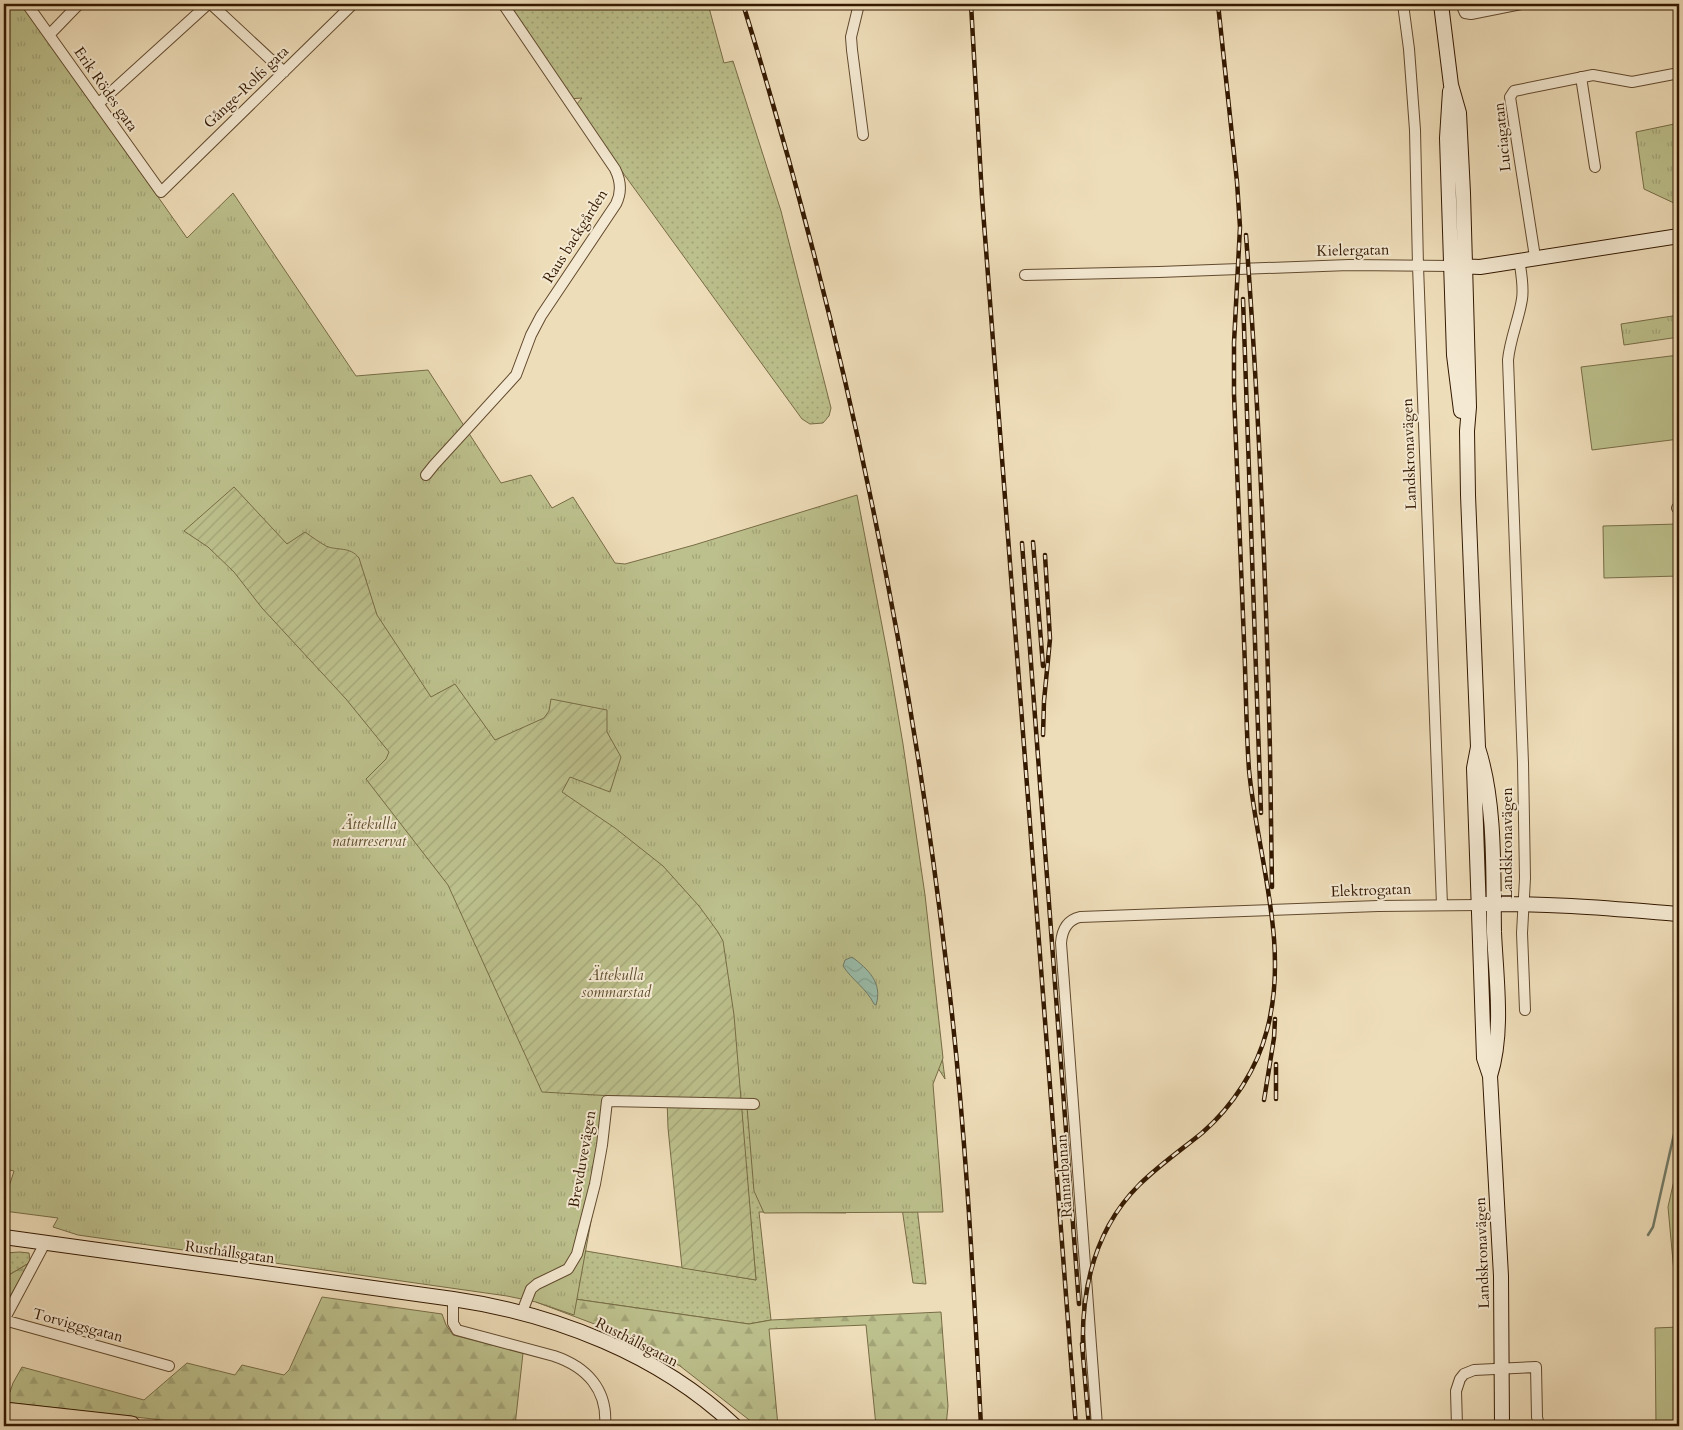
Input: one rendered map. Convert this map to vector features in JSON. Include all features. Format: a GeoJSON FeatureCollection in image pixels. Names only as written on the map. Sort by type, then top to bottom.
{"type":"FeatureCollection","features":[{"type":"Feature","properties":{"kind":"highway"},"geometry":{"type":"LineString","coordinates":[[4,1412],[131,1426]]}},
{"type":"Feature","properties":{"kind":"main road","name":"Landskronavägen"},"geometry":{"type":"LineString","coordinates":[[1441,4],[1451,85],[1459,113],[1463,193],[1454,355],[1460,407],[1467,431],[1478,747],[1474,768],[1478,904],[1484,1058],[1490,1076],[1500,1266],[1502,1426]]}},
{"type":"Feature","properties":{"kind":"main road","name":"Kielergatan"},"geometry":{"type":"LineString","coordinates":[[1458,266],[1480,267],[1519,259],[1679,236]]}},
{"type":"Feature","properties":{"kind":"main road","name":"Landskronavägen"},"geometry":{"type":"LineString","coordinates":[[1478,747],[1485,768],[1489,803],[1494,904],[1497,1030],[1495,1058],[1490,1076]]}},
{"type":"Feature","properties":{"kind":"main road","name":"Elektrogatan"},"geometry":{"type":"LineString","coordinates":[[1478,904],[1523,903],[1679,914]]}},
{"type":"Feature","properties":{"kind":"main road","name":"Rusthållsgatan"},"geometry":{"type":"LineString","coordinates":[[4,1237],[453,1299],[522,1312],[563,1325],[628,1352],[699,1396],[735,1426]]}},
{"type":"Feature","properties":{"kind":"street","name":"Erik Rödes gata"},"geometry":{"type":"LineString","coordinates":[[27,4],[161,192]]}},
{"type":"Feature","properties":{"kind":"street"},"geometry":{"type":"LineString","coordinates":[[49,35],[79,4]]}},
{"type":"Feature","properties":{"kind":"street"},"geometry":{"type":"LineString","coordinates":[[98,104],[210,4],[284,72]]}},
{"type":"Feature","properties":{"kind":"street","name":"Gånge-Rolfs gata"},"geometry":{"type":"LineString","coordinates":[[161,192],[353,4]]}},
{"type":"Feature","properties":{"kind":"street","name":"Raus backgården"},"geometry":{"type":"LineString","coordinates":[[426,475],[516,375],[531,335],[541,316],[608,218],[620,194],[620,181],[615,169],[503,4]]}},
{"type":"Feature","properties":{"kind":"street"},"geometry":{"type":"LineString","coordinates":[[859,4],[851,37],[863,135]]}},
{"type":"Feature","properties":{"kind":"street","name":"Landskronavägen"},"geometry":{"type":"LineString","coordinates":[[1403,4],[1409,49],[1415,130],[1418,266],[1442,904]]}},
{"type":"Feature","properties":{"kind":"street"},"geometry":{"type":"LineString","coordinates":[[1461,4],[1463,11],[1467,14],[1521,4]]}},
{"type":"Feature","properties":{"kind":"street","name":"Luciagatan"},"geometry":{"type":"LineString","coordinates":[[1535,257],[1510,97],[1514,91],[1593,75],[1632,82],[1677,73]]}},
{"type":"Feature","properties":{"kind":"street"},"geometry":{"type":"LineString","coordinates":[[1581,77],[1595,167]]}},
{"type":"Feature","properties":{"kind":"street","name":"Landskronavägen"},"geometry":{"type":"LineString","coordinates":[[1519,259],[1522,299],[1512,334],[1508,360],[1523,763],[1525,878],[1522,933],[1525,1010]]}},
{"type":"Feature","properties":{"kind":"street","name":"Kielergatan"},"geometry":{"type":"LineString","coordinates":[[1025,275],[1349,265],[1458,266]]}},
{"type":"Feature","properties":{"kind":"street","name":"Elektrogatan"},"geometry":{"type":"LineString","coordinates":[[1066,925],[1080,917],[1478,904]]}},
{"type":"Feature","properties":{"kind":"street","name":"Rännarbanan"},"geometry":{"type":"LineString","coordinates":[[1066,925],[1061,943],[1097,1426]]}},
{"type":"Feature","properties":{"kind":"street","name":"Brevduvevägen"},"geometry":{"type":"LineString","coordinates":[[522,1312],[531,1289],[537,1284],[568,1269],[577,1254],[595,1184],[607,1101],[754,1104]]}},
{"type":"Feature","properties":{"kind":"street","name":"Torviggsgatan"},"geometry":{"type":"LineString","coordinates":[[45,1243],[4,1320],[169,1366]]}},
{"type":"Feature","properties":{"kind":"street"},"geometry":{"type":"LineString","coordinates":[[453,1299],[453,1323],[457,1330],[554,1356],[570,1361],[580,1367],[592,1380],[602,1396],[605,1426]]}},
{"type":"Feature","properties":{"kind":"street"},"geometry":{"type":"LineString","coordinates":[[1458,1426],[1456,1391],[1462,1376],[1474,1370],[1536,1367],[1537,1417],[1539,1426]]}},
{"type":"Feature","properties":{"kind":"green space","name":"Ättekulla naturreservat"},"geometry":{"type":"Polygon","coordinates":[[[4,4],[22,4],[187,238],[233,193],[356,376],[428,370],[501,483],[531,475],[552,508],[573,497],[615,563],[625,564],[694,545],[857,495],[903,744],[925,895],[943,1058],[933,1084],[943,1212],[764,1213],[754,1191],[747,1107],[612,1105],[574,1315],[536,1302],[507,1296],[78,1235],[53,1227],[58,1218],[4,1211],[4,1202],[14,1171],[4,1169],[4,4]]]}},
{"type":"Feature","properties":{"kind":"green space"},"geometry":{"type":"Polygon","coordinates":[[[507,4],[708,4],[724,63],[733,61],[781,211],[831,408],[829,416],[823,423],[810,424],[802,419],[578,111],[576,105],[582,98],[569,99],[507,4]]]}},
{"type":"Feature","properties":{"kind":"green space"},"geometry":{"type":"Polygon","coordinates":[[[1679,123],[1679,219],[1676,204],[1644,189],[1636,132],[1679,123]]]}},
{"type":"Feature","properties":{"kind":"green space"},"geometry":{"type":"Polygon","coordinates":[[[1679,315],[1679,337],[1624,345],[1621,324],[1679,315]]]}},
{"type":"Feature","properties":{"kind":"green space"},"geometry":{"type":"Polygon","coordinates":[[[1679,355],[1679,439],[1592,450],[1581,367],[1679,355]]]}},
{"type":"Feature","properties":{"kind":"green space","name":"Ättekulla sommarstad"},"geometry":{"type":"Polygon","coordinates":[[[234,487],[287,544],[305,532],[326,546],[348,550],[355,554],[359,558],[377,615],[431,697],[455,684],[495,740],[544,718],[549,711],[551,699],[607,710],[607,732],[621,757],[610,792],[570,777],[562,792],[615,828],[663,866],[699,906],[723,941],[734,1015],[756,1280],[682,1268],[668,1128],[667,1099],[542,1092],[448,885],[366,779],[386,759],[389,752],[346,699],[262,608],[234,572],[208,547],[184,531],[234,487]]]}},
{"type":"Feature","properties":{"kind":"green space"},"geometry":{"type":"Polygon","coordinates":[[[1679,524],[1679,576],[1604,578],[1603,526],[1679,524]]]}},
{"type":"Feature","properties":{"kind":"green space"},"geometry":{"type":"Polygon","coordinates":[[[911,818],[945,1079],[936,1065],[906,1112],[926,1284],[913,1283],[893,1147],[846,1213],[759,1212],[771,1320],[749,1324],[547,1295],[580,1264],[586,1251],[756,1280],[740,1100],[911,818]]]}},
{"type":"Feature","properties":{"kind":"green space"},"geometry":{"type":"Polygon","coordinates":[[[1679,1158],[1679,1327],[1668,1207],[1679,1158]]]}},
{"type":"Feature","properties":{"kind":"green space"},"geometry":{"type":"Polygon","coordinates":[[[4,1253],[29,1253],[29,1263],[4,1278],[4,1253]]]}},
{"type":"Feature","properties":{"kind":"green space"},"geometry":{"type":"Polygon","coordinates":[[[29,1263],[4,1307],[4,1278],[29,1263]]]}},
{"type":"Feature","properties":{"kind":"green space"},"geometry":{"type":"Polygon","coordinates":[[[547,1295],[749,1324],[771,1320],[941,1312],[948,1406],[946,1426],[876,1426],[866,1325],[769,1329],[778,1426],[757,1426],[680,1366],[613,1331],[536,1302],[547,1295]]]}},
{"type":"Feature","properties":{"kind":"green space"},"geometry":{"type":"Polygon","coordinates":[[[322,1297],[442,1314],[446,1325],[453,1335],[523,1353],[515,1426],[205,1426],[4,1402],[4,1392],[10,1392],[22,1367],[144,1400],[187,1363],[235,1375],[242,1365],[284,1375],[289,1370],[322,1297]]]}},
{"type":"Feature","properties":{"kind":"green space"},"geometry":{"type":"Polygon","coordinates":[[[1679,1327],[1679,1426],[1656,1426],[1655,1328],[1679,1327]]]}},
{"type":"Feature","properties":{"kind":"water"},"geometry":{"type":"Polygon","coordinates":[[[852,957],[863,966],[876,983],[878,997],[876,1005],[843,966],[845,960],[852,957]]]}},
{"type":"Feature","properties":{"kind":"waterway"},"geometry":{"type":"LineString","coordinates":[[1674,4],[1679,64]]}},
{"type":"Feature","properties":{"kind":"waterway"},"geometry":{"type":"LineString","coordinates":[[1648,1235],[1653,1227],[1679,1112]]}},
{"type":"Feature","properties":{"kind":"railway"},"geometry":{"type":"LineString","coordinates":[[743,4],[778,122],[840,359],[867,478],[912,719],[930,840],[953,1020],[963,1136],[981,1426]]}},
{"type":"Feature","properties":{"kind":"railway"},"geometry":{"type":"LineString","coordinates":[[971,4],[982,197],[1076,1426]]}},
{"type":"Feature","properties":{"kind":"railway"},"geometry":{"type":"LineString","coordinates":[[1083,1351],[1083,1328],[1088,1283],[1101,1241],[1111,1221],[1139,1185],[1202,1133],[1234,1099],[1250,1073],[1263,1045],[1273,998],[1274,933],[1253,802],[1248,754],[1234,394],[1234,343],[1240,227],[1218,4]]}},
{"type":"Feature","properties":{"kind":"railway"},"geometry":{"type":"LineString","coordinates":[[1246,235],[1255,364],[1264,558],[1272,887]]}},
{"type":"Feature","properties":{"kind":"railway"},"geometry":{"type":"LineString","coordinates":[[1243,299],[1261,813]]}},
{"type":"Feature","properties":{"kind":"railway"},"geometry":{"type":"LineString","coordinates":[[1033,542],[1043,666]]}},
{"type":"Feature","properties":{"kind":"railway"},"geometry":{"type":"LineString","coordinates":[[1022,543],[1079,1304]]}},
{"type":"Feature","properties":{"kind":"railway"},"geometry":{"type":"LineString","coordinates":[[1043,735],[1050,639],[1045,555]]}},
{"type":"Feature","properties":{"kind":"railway"},"geometry":{"type":"LineString","coordinates":[[1264,1100],[1274,1038],[1275,1019]]}},
{"type":"Feature","properties":{"kind":"railway"},"geometry":{"type":"LineString","coordinates":[[1276,1064],[1276,1099]]}},
{"type":"Feature","properties":{"kind":"railway"},"geometry":{"type":"LineString","coordinates":[[1082,1344],[1089,1426]]}}]}
